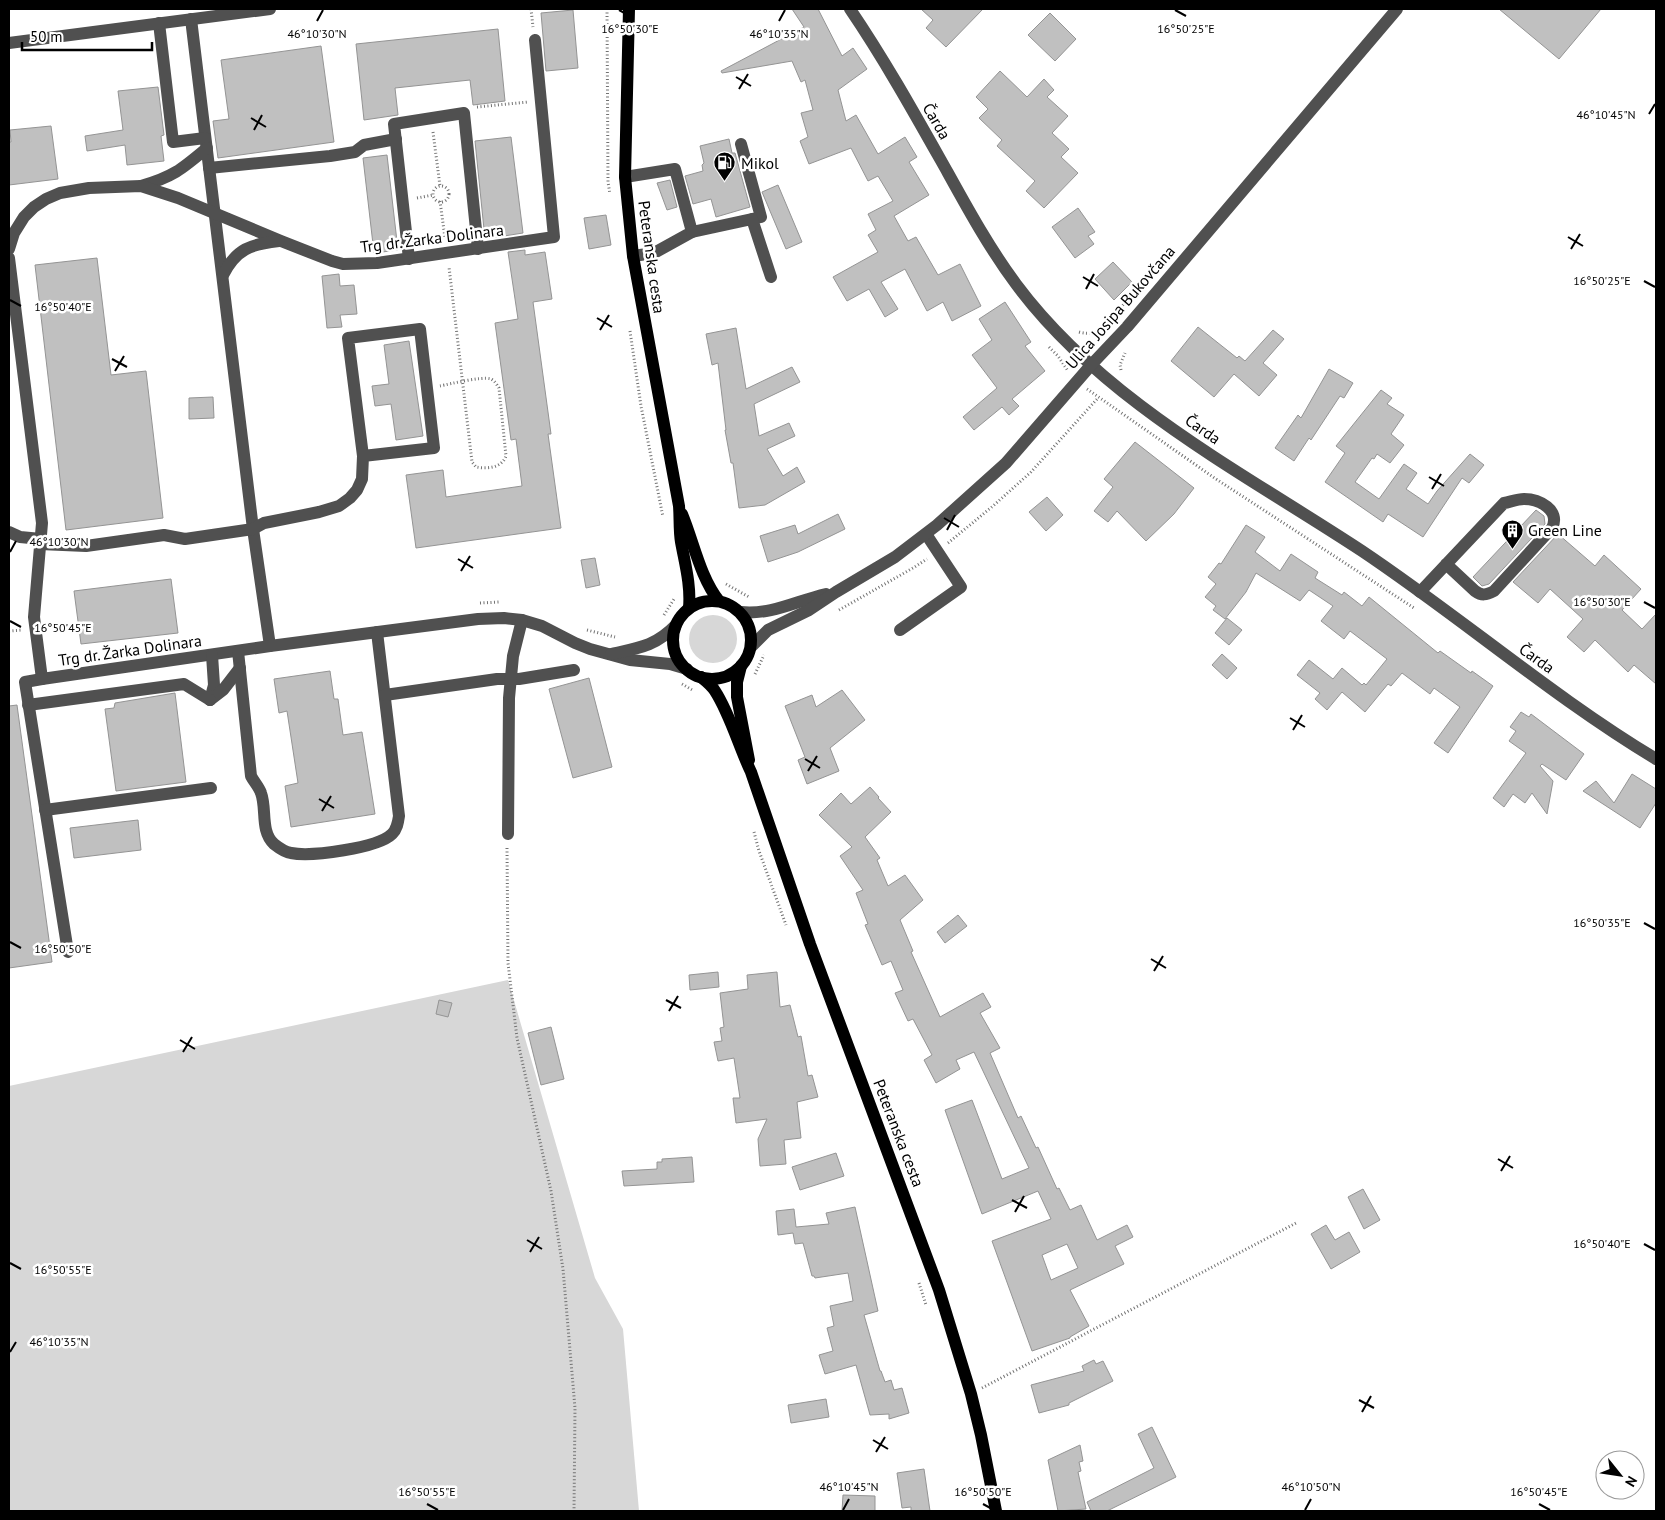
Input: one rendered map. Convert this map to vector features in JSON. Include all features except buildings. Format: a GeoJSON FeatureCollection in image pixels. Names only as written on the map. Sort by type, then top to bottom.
{"type":"FeatureCollection","features":[{"type":"Feature","properties":{"kind":"main road","name":"Peteranska cesta"},"geometry":{"type":"LineString","coordinates":[[629,9],[626,178],[633,256],[679,506],[680,540],[687,571],[690,595],[689,608]]}},
{"type":"Feature","properties":{"kind":"main road","name":"Peteranska cesta"},"geometry":{"type":"LineString","coordinates":[[679,506],[701,568],[713,593],[720,601]]}},
{"type":"Feature","properties":{"kind":"main road"},"geometry":{"type":"LineString","coordinates":[[708,601],[720,601],[731,605],[741,612],[748,623],[751,647],[742,666],[733,673],[712,679],[701,677],[687,669],[679,660],[675,649],[674,637],[676,625],[689,608],[708,601]]}},
{"type":"Feature","properties":{"kind":"main road","name":"Peteranska cesta"},"geometry":{"type":"LineString","coordinates":[[742,666],[737,682],[738,706],[751,772]]}},
{"type":"Feature","properties":{"kind":"main road","name":"Peteranska cesta"},"geometry":{"type":"LineString","coordinates":[[701,677],[714,689],[720,700],[751,772],[810,944],[939,1290],[971,1394],[996,1511]]}},
{"type":"Feature","properties":{"kind":"street"},"geometry":{"type":"LineString","coordinates":[[9,42],[159,24],[184,16],[270,9]]}},
{"type":"Feature","properties":{"kind":"street","name":"Čarda"},"geometry":{"type":"LineString","coordinates":[[850,9],[876,47],[989,244],[1016,284],[1064,339],[1120,390],[1238,473],[1362,552],[1420,592],[1569,702],[1615,734],[1656,759]]}},
{"type":"Feature","properties":{"kind":"street","name":"Ulica Josipa Bukovčana"},"geometry":{"type":"LineString","coordinates":[[751,647],[768,630],[809,610],[895,557],[970,497],[1006,463],[1117,338],[1397,9]]}},
{"type":"Feature","properties":{"kind":"street"},"geometry":{"type":"LineString","coordinates":[[184,16],[206,143],[253,529],[270,646]]}},
{"type":"Feature","properties":{"kind":"street"},"geometry":{"type":"LineString","coordinates":[[159,24],[174,142],[206,143]]}},
{"type":"Feature","properties":{"kind":"street","name":"Trg dr. Žarka Dolinara"},"geometry":{"type":"LineString","coordinates":[[9,249],[11,232],[34,207],[46,199],[60,193],[89,188],[141,186],[178,198],[281,241],[343,264],[377,264],[554,237],[535,40]]}},
{"type":"Feature","properties":{"kind":"street"},"geometry":{"type":"LineString","coordinates":[[409,259],[394,124],[464,113],[478,249]]}},
{"type":"Feature","properties":{"kind":"street"},"geometry":{"type":"LineString","coordinates":[[209,168],[330,156],[355,152],[364,145],[396,139]]}},
{"type":"Feature","properties":{"kind":"street"},"geometry":{"type":"LineString","coordinates":[[141,186],[163,180],[175,174],[206,143]]}},
{"type":"Feature","properties":{"kind":"street"},"geometry":{"type":"LineString","coordinates":[[633,256],[654,253],[692,232],[761,218],[741,144]]}},
{"type":"Feature","properties":{"kind":"street"},"geometry":{"type":"LineString","coordinates":[[626,178],[675,169],[692,232]]}},
{"type":"Feature","properties":{"kind":"street"},"geometry":{"type":"LineString","coordinates":[[752,220],[771,277]]}},
{"type":"Feature","properties":{"kind":"street"},"geometry":{"type":"LineString","coordinates":[[223,275],[229,263],[237,254],[260,243],[281,241]]}},
{"type":"Feature","properties":{"kind":"street","name":"Trg dr. Žarka Dolinara"},"geometry":{"type":"LineString","coordinates":[[9,258],[42,523],[34,617],[42,679],[270,646],[478,619],[504,618],[522,620],[542,626],[575,643],[608,654],[630,660],[670,664],[687,669]]}},
{"type":"Feature","properties":{"kind":"street"},"geometry":{"type":"LineString","coordinates":[[9,532],[20,537],[41,541],[86,546],[164,535],[185,539],[253,529],[264,524],[339,506],[357,490],[362,479],[363,456],[348,338],[420,329],[434,448],[363,456]]}},
{"type":"Feature","properties":{"kind":"street"},"geometry":{"type":"LineString","coordinates":[[1420,592],[1446,564],[1504,503],[1514,500],[1532,500],[1552,510],[1555,518],[1552,528],[1494,591],[1486,595],[1475,592],[1446,564]]}},
{"type":"Feature","properties":{"kind":"street"},"geometry":{"type":"LineString","coordinates":[[900,630],[961,587],[926,534]]}},
{"type":"Feature","properties":{"kind":"street","name":"Ulica Josipa Bukovčana"},"geometry":{"type":"LineString","coordinates":[[741,612],[756,614],[771,611],[836,592]]}},
{"type":"Feature","properties":{"kind":"street"},"geometry":{"type":"LineString","coordinates":[[508,834],[511,680],[513,656],[522,620]]}},
{"type":"Feature","properties":{"kind":"street","name":"Trg dr. Žarka Dolinara"},"geometry":{"type":"LineString","coordinates":[[608,654],[642,648],[657,641],[676,625]]}},
{"type":"Feature","properties":{"kind":"street"},"geometry":{"type":"LineString","coordinates":[[238,651],[251,776],[261,793],[265,825],[272,841],[280,849],[292,854],[326,853],[373,844],[391,835],[397,826],[399,816],[377,632]]}},
{"type":"Feature","properties":{"kind":"street"},"geometry":{"type":"LineString","coordinates":[[210,700],[214,685],[212,655]]}},
{"type":"Feature","properties":{"kind":"street"},"geometry":{"type":"LineString","coordinates":[[210,700],[223,690],[240,668]]}},
{"type":"Feature","properties":{"kind":"street"},"geometry":{"type":"LineString","coordinates":[[384,695],[497,679],[511,680],[574,670]]}},
{"type":"Feature","properties":{"kind":"street"},"geometry":{"type":"LineString","coordinates":[[42,679],[25,682],[68,952]]}},
{"type":"Feature","properties":{"kind":"street"},"geometry":{"type":"LineString","coordinates":[[28,705],[184,684],[210,700]]}},
{"type":"Feature","properties":{"kind":"street"},"geometry":{"type":"LineString","coordinates":[[45,810],[211,788]]}},
{"type":"Feature","properties":{"kind":"path"},"geometry":{"type":"LineString","coordinates":[[464,113],[472,108],[541,100]]}},
{"type":"Feature","properties":{"kind":"path"},"geometry":{"type":"LineString","coordinates":[[431,118],[440,186]]}},
{"type":"Feature","properties":{"kind":"path"},"geometry":{"type":"LineString","coordinates":[[427,388],[463,382],[491,379],[496,382],[506,456],[504,462],[500,465],[482,468],[476,467],[472,462],[463,382],[440,201],[433,195],[435,188],[440,186],[446,188],[448,194],[447,198],[440,201]]}},
{"type":"Feature","properties":{"kind":"path"},"geometry":{"type":"LineString","coordinates":[[1052,351],[1072,330],[1087,334],[1099,331],[1104,326],[1117,338]]}},
{"type":"Feature","properties":{"kind":"path"},"geometry":{"type":"LineString","coordinates":[[1098,398],[1216,479],[1417,610]]}},
{"type":"Feature","properties":{"kind":"path"},"geometry":{"type":"LineString","coordinates":[[723,582],[752,598]]}},
{"type":"Feature","properties":{"kind":"path"},"geometry":{"type":"LineString","coordinates":[[508,834],[506,897],[508,964],[517,1038],[552,1191],[563,1269],[575,1408],[574,1511]]}},
{"type":"Feature","properties":{"kind":"path"},"geometry":{"type":"LineString","coordinates":[[971,1394],[1298,1222]]}},
{"type":"Feature","properties":{"kind":"shaded area"},"geometry":{"type":"Polygon","coordinates":[[[713,615],[722,617],[730,622],[735,630],[737,639],[735,648],[730,656],[722,661],[713,663],[704,661],[696,656],[691,648],[689,639],[691,630],[696,622],[704,617],[713,615]]]}},
{"type":"Feature","properties":{"kind":"shaded area"},"geometry":{"type":"Polygon","coordinates":[[[508,980],[595,1278],[623,1329],[639,1511],[9,1511],[9,1086],[508,980]]]}},
{"type":"Feature","properties":{"kind":"place","name":"Mikol"},"geometry":{"type":"Point","coordinates":[725,182]}},
{"type":"Feature","properties":{"kind":"place","name":"Green Line"},"geometry":{"type":"Point","coordinates":[1512,549]}}]}
